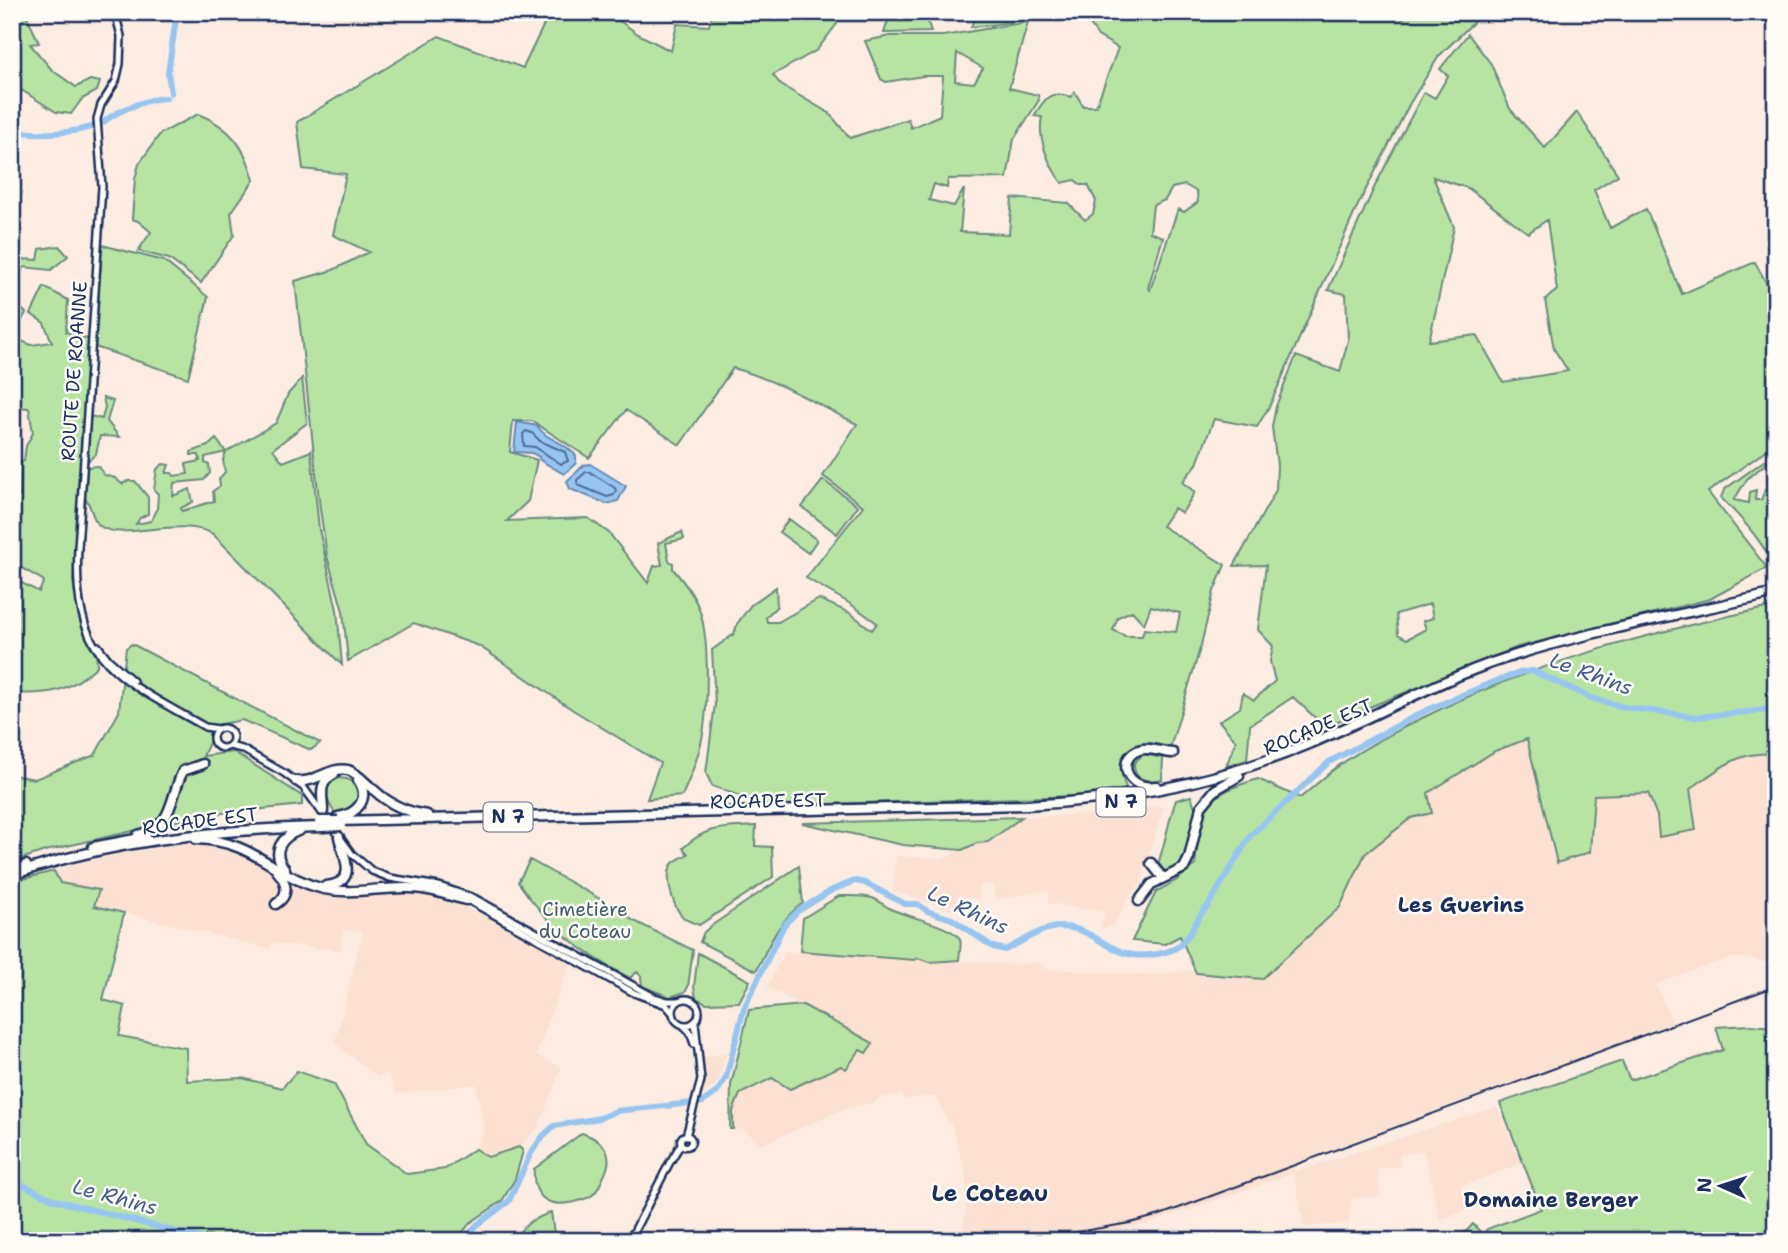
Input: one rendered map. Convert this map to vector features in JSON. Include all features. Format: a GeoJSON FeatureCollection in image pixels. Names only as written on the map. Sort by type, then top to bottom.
{"type":"FeatureCollection","features":[{"type":"Feature","properties":{"kind":"highway","name":"N 7"},"geometry":{"type":"LineString","coordinates":[[1502,662],[1776,595]]}},
{"type":"Feature","properties":{"kind":"highway","name":"ROCADE EST"},"geometry":{"type":"LineString","coordinates":[[714,815],[1060,809],[1174,793],[1239,776],[1312,749],[1502,662]]}},
{"type":"Feature","properties":{"kind":"highway","name":"ROCADE EST"},"geometry":{"type":"LineString","coordinates":[[12,869],[112,843],[222,826],[316,821],[714,815],[1060,803],[1131,796],[1207,779],[1300,748],[1437,685],[1502,662]]}},
{"type":"Feature","properties":{"kind":"highway"},"geometry":{"type":"LineString","coordinates":[[1173,752],[1144,749],[1132,754],[1127,767],[1130,780],[1142,787],[1151,787],[1198,778],[1207,779]]}},
{"type":"Feature","properties":{"kind":"highway"},"geometry":{"type":"LineString","coordinates":[[1163,752],[1170,763]]}},
{"type":"Feature","properties":{"kind":"highway"},"geometry":{"type":"LineString","coordinates":[[112,843],[117,839],[144,834],[159,826],[168,813],[181,774],[185,769],[196,773],[203,764]]}},
{"type":"Feature","properties":{"kind":"highway"},"geometry":{"type":"LineString","coordinates":[[296,781],[310,782],[333,771],[347,770],[397,807],[441,818]]}},
{"type":"Feature","properties":{"kind":"highway"},"geometry":{"type":"LineString","coordinates":[[338,821],[351,814],[362,803],[362,787],[351,775],[335,774],[325,781],[316,821],[285,837],[280,844],[278,855],[286,870],[317,885],[329,886],[337,883],[346,872],[347,858],[340,837]]}},
{"type":"Feature","properties":{"kind":"highway"},"geometry":{"type":"LineString","coordinates":[[1139,901],[1152,884],[1179,872],[1186,864],[1196,820],[1205,801],[1215,790],[1239,776]]}},
{"type":"Feature","properties":{"kind":"highway","name":"ROCADE EST"},"geometry":{"type":"LineString","coordinates":[[338,821],[678,816]]}},
{"type":"Feature","properties":{"kind":"highway","name":"ROCADE EST"},"geometry":{"type":"LineString","coordinates":[[12,875],[96,852],[177,837],[316,821]]}},
{"type":"Feature","properties":{"kind":"highway"},"geometry":{"type":"LineString","coordinates":[[177,837],[225,842],[243,848],[296,879],[329,890],[421,888],[466,900]]}},
{"type":"Feature","properties":{"kind":"highway"},"geometry":{"type":"LineString","coordinates":[[271,863],[282,877],[286,889],[285,895],[276,904]]}},
{"type":"Feature","properties":{"kind":"highway"},"geometry":{"type":"LineString","coordinates":[[1151,863],[1163,878]]}},
{"type":"Feature","properties":{"kind":"main road","name":"ROUTE DE ROANNE"},"geometry":{"type":"LineString","coordinates":[[115,12],[121,36],[120,64],[116,81],[97,116],[102,187],[77,573],[78,599],[87,628],[121,678],[205,727]]}},
{"type":"Feature","properties":{"kind":"main road"},"geometry":{"type":"LineString","coordinates":[[205,727],[229,730],[242,749]]}},
{"type":"Feature","properties":{"kind":"main road"},"geometry":{"type":"LineString","coordinates":[[205,727],[217,746],[242,749],[296,781],[316,821],[340,837],[352,854],[372,870],[390,878],[447,888],[474,898],[654,997],[667,1001],[688,999],[695,1003],[699,1013],[695,1022],[701,1077],[686,1136],[690,1138],[690,1144],[681,1144],[629,1241]]}},
{"type":"Feature","properties":{"kind":"main road"},"geometry":{"type":"LineString","coordinates":[[213,737],[218,729]]}},
{"type":"Feature","properties":{"kind":"main road"},"geometry":{"type":"LineString","coordinates":[[229,746],[233,738]]}},
{"type":"Feature","properties":{"kind":"main road"},"geometry":{"type":"LineString","coordinates":[[421,884],[466,900],[634,993],[666,1005],[676,1021],[692,1036],[698,1058]]}},
{"type":"Feature","properties":{"kind":"main road"},"geometry":{"type":"LineString","coordinates":[[672,1012],[678,1001]]}},
{"type":"Feature","properties":{"kind":"main road"},"geometry":{"type":"LineString","coordinates":[[684,1026],[695,1022]]}},
{"type":"Feature","properties":{"kind":"shaded area"},"geometry":{"type":"Polygon","coordinates":[[[1527,739],[1557,863],[1590,852],[1594,795],[1648,793],[1657,816],[1659,837],[1695,830],[1690,790],[1733,759],[1761,753],[1776,754],[1776,965],[1749,958],[1731,958],[1656,984],[1672,1023],[1291,1164],[1295,1172],[1497,1107],[1521,1163],[1461,1187],[1466,1210],[1440,1220],[1424,1150],[1399,1155],[1400,1166],[1377,1169],[1380,1196],[1352,1198],[1349,1223],[1304,1227],[1294,1173],[1144,1225],[1053,1241],[960,1241],[966,1210],[966,1175],[953,1129],[935,1096],[905,1099],[902,1094],[879,1098],[875,1102],[847,1108],[762,1144],[743,1129],[733,1129],[733,1111],[740,1094],[772,1077],[790,1089],[841,1066],[860,1049],[866,1053],[873,1042],[767,987],[785,952],[1020,965],[1035,962],[1045,969],[1153,975],[1194,970],[1197,973],[1262,979],[1340,907],[1365,854],[1411,818],[1432,813],[1428,794],[1495,751],[1527,739]]]}},
{"type":"Feature","properties":{"kind":"shaded area"},"geometry":{"type":"Polygon","coordinates":[[[1164,806],[1139,886],[1131,894],[1115,923],[1106,929],[1100,928],[1105,912],[1048,903],[1049,890],[996,899],[992,884],[980,884],[979,899],[957,896],[957,912],[893,891],[896,856],[942,859],[977,843],[988,842],[1022,817],[1086,815],[1164,806]]]}},
{"type":"Feature","properties":{"kind":"shaded area"},"geometry":{"type":"Polygon","coordinates":[[[189,843],[209,845],[254,860],[270,871],[278,884],[287,883],[331,894],[434,894],[498,922],[569,964],[536,1055],[561,1068],[539,1126],[519,1147],[488,1158],[475,1149],[484,1130],[476,1084],[396,1094],[390,1076],[385,1073],[378,1077],[335,1043],[363,931],[343,930],[341,950],[271,943],[270,949],[94,905],[99,890],[60,883],[54,871],[104,857],[189,843]]]}},
{"type":"Feature","properties":{"kind":"shaded area"},"geometry":{"type":"Polygon","coordinates":[[[726,1054],[718,1081],[712,1089],[702,1091],[702,1057],[726,1054]]]}},
{"type":"Feature","properties":{"kind":"green space"},"geometry":{"type":"Polygon","coordinates":[[[12,12],[25,12],[39,43],[30,44],[52,70],[76,87],[90,80],[100,82],[97,91],[82,99],[71,114],[56,112],[12,84],[12,12]]]}},
{"type":"Feature","properties":{"kind":"green space"},"geometry":{"type":"Polygon","coordinates":[[[550,12],[607,12],[638,34],[671,51],[677,24],[709,26],[713,12],[846,12],[817,50],[773,75],[781,85],[829,113],[850,138],[908,119],[911,128],[940,115],[943,76],[886,82],[881,79],[865,41],[890,36],[943,36],[1028,22],[1009,88],[1038,95],[1039,100],[1014,139],[1007,178],[948,179],[947,188],[934,184],[929,200],[954,206],[964,189],[960,232],[1009,234],[1012,198],[1068,203],[1085,220],[1093,214],[1096,201],[1088,185],[1081,185],[1075,180],[1062,183],[1057,176],[1043,143],[1042,117],[1034,116],[1048,97],[1057,94],[1071,97],[1075,92],[1083,106],[1096,106],[1118,48],[1098,36],[1081,12],[1376,12],[1404,18],[1403,12],[1484,12],[1439,56],[1410,103],[1357,207],[1270,405],[1257,427],[1214,419],[1197,464],[1182,482],[1195,492],[1182,513],[1174,508],[1162,526],[1225,565],[1214,591],[1170,748],[1156,744],[1138,744],[1126,753],[1123,759],[1122,774],[1127,789],[1077,796],[767,806],[712,786],[706,773],[715,704],[712,650],[734,634],[737,624],[751,605],[776,587],[777,606],[766,617],[767,622],[778,622],[819,599],[850,613],[872,630],[877,623],[806,578],[863,506],[823,476],[857,424],[781,386],[733,368],[680,445],[626,410],[589,458],[532,421],[513,421],[510,452],[537,460],[528,501],[507,521],[588,518],[609,533],[648,583],[654,566],[662,565],[658,543],[682,532],[684,539],[666,543],[669,561],[673,563],[673,569],[699,608],[704,627],[707,674],[703,734],[682,796],[647,799],[660,763],[573,710],[479,646],[414,623],[348,661],[343,611],[327,556],[320,509],[295,281],[333,270],[369,252],[333,235],[346,174],[303,169],[297,122],[439,36],[523,68],[550,12]],[[957,53],[955,81],[974,83],[983,68],[957,53]],[[1185,185],[1172,188],[1165,200],[1153,205],[1150,232],[1163,237],[1148,288],[1150,290],[1178,209],[1184,212],[1198,202],[1197,192],[1185,185]],[[1151,606],[1144,624],[1132,611],[1118,617],[1113,630],[1125,636],[1142,636],[1144,629],[1176,632],[1180,613],[1151,606]]]}},
{"type":"Feature","properties":{"kind":"green space"},"geometry":{"type":"Polygon","coordinates":[[[891,12],[909,15],[912,12],[936,12],[927,19],[931,32],[884,33],[891,12]]]}},
{"type":"Feature","properties":{"kind":"green space"},"geometry":{"type":"Polygon","coordinates":[[[977,12],[1026,12],[1025,18],[1009,23],[971,27],[977,12]]]}},
{"type":"Feature","properties":{"kind":"green space"},"geometry":{"type":"Polygon","coordinates":[[[1468,34],[1491,64],[1510,109],[1545,148],[1577,112],[1618,175],[1594,190],[1610,228],[1646,209],[1682,294],[1755,262],[1776,301],[1776,445],[1708,492],[1767,568],[1710,599],[1518,647],[1325,727],[1293,697],[1250,725],[1247,760],[1226,766],[1236,741],[1219,721],[1240,708],[1243,693],[1254,700],[1275,681],[1270,661],[1273,646],[1258,630],[1266,565],[1234,566],[1276,490],[1277,465],[1272,427],[1276,406],[1296,356],[1340,372],[1348,340],[1346,294],[1328,290],[1375,186],[1424,92],[1435,98],[1448,76],[1440,69],[1468,34]],[[1433,177],[1454,227],[1429,341],[1477,335],[1503,382],[1568,371],[1554,349],[1545,300],[1557,290],[1547,220],[1528,233],[1468,188],[1433,177]],[[1430,604],[1396,614],[1398,634],[1407,639],[1426,629],[1423,621],[1433,618],[1430,604]]]}},
{"type":"Feature","properties":{"kind":"green space"},"geometry":{"type":"Polygon","coordinates":[[[198,114],[219,125],[235,140],[246,158],[254,180],[231,213],[234,235],[201,283],[169,259],[138,251],[151,232],[132,219],[139,164],[160,134],[198,114]]]}},
{"type":"Feature","properties":{"kind":"green space"},"geometry":{"type":"Polygon","coordinates":[[[102,245],[164,261],[208,297],[188,378],[95,347],[102,245]]]}},
{"type":"Feature","properties":{"kind":"green space"},"geometry":{"type":"Polygon","coordinates":[[[59,246],[68,256],[51,270],[23,267],[13,301],[26,313],[12,337],[12,262],[19,259],[38,260],[40,249],[59,246]]]}},
{"type":"Feature","properties":{"kind":"green space"},"geometry":{"type":"Polygon","coordinates":[[[44,287],[68,300],[66,332],[88,339],[73,581],[81,622],[95,654],[97,666],[78,681],[58,690],[12,693],[12,610],[16,580],[39,592],[44,581],[17,565],[12,553],[12,497],[20,496],[21,462],[24,461],[26,446],[33,433],[29,408],[16,407],[18,399],[12,394],[12,359],[17,339],[31,345],[52,342],[44,323],[31,314],[44,287]]]}},
{"type":"Feature","properties":{"kind":"green space"},"geometry":{"type":"Polygon","coordinates":[[[302,378],[307,423],[273,449],[283,462],[311,451],[319,529],[337,610],[342,665],[213,534],[184,527],[109,530],[97,523],[85,498],[87,467],[98,466],[104,475],[115,478],[122,484],[135,481],[148,497],[148,514],[136,524],[151,521],[157,510],[158,494],[154,490],[157,469],[163,464],[169,465],[166,473],[172,473],[174,476],[188,474],[186,464],[200,461],[199,455],[191,455],[191,452],[208,446],[216,439],[226,452],[276,423],[288,394],[302,378]],[[226,452],[205,457],[210,473],[204,480],[174,483],[173,496],[190,489],[193,502],[181,508],[182,511],[214,501],[213,491],[220,486],[219,479],[225,472],[223,460],[226,452]]]}},
{"type":"Feature","properties":{"kind":"green space"},"geometry":{"type":"Polygon","coordinates":[[[103,398],[113,401],[107,421],[119,437],[100,436],[96,454],[87,462],[90,416],[102,419],[105,407],[103,398]]]}},
{"type":"Feature","properties":{"kind":"green space"},"geometry":{"type":"Polygon","coordinates":[[[1765,460],[1769,461],[1747,479],[1734,500],[1749,503],[1750,492],[1756,490],[1755,500],[1761,500],[1772,481],[1776,483],[1776,569],[1752,531],[1721,498],[1724,490],[1765,460]]]}},
{"type":"Feature","properties":{"kind":"green space"},"geometry":{"type":"Polygon","coordinates":[[[823,480],[858,506],[837,534],[802,507],[823,480]]]}},
{"type":"Feature","properties":{"kind":"green space"},"geometry":{"type":"Polygon","coordinates":[[[789,519],[817,540],[808,553],[779,532],[789,519]]]}},
{"type":"Feature","properties":{"kind":"green space"},"geometry":{"type":"Polygon","coordinates":[[[1776,606],[1776,754],[1751,755],[1730,762],[1690,789],[1696,830],[1659,837],[1657,816],[1648,793],[1594,795],[1590,852],[1557,863],[1527,739],[1495,751],[1428,793],[1432,813],[1411,818],[1365,854],[1340,907],[1262,979],[1196,973],[1180,936],[1165,944],[1132,941],[1156,892],[1195,865],[1200,830],[1207,807],[1225,792],[1258,779],[1300,798],[1333,770],[1375,743],[1462,699],[1506,681],[1639,638],[1776,606]]]}},
{"type":"Feature","properties":{"kind":"green space"},"geometry":{"type":"Polygon","coordinates":[[[132,644],[320,743],[311,750],[242,720],[217,725],[203,756],[234,752],[302,796],[302,805],[203,815],[45,851],[12,862],[12,775],[35,779],[95,755],[119,712],[126,648],[132,644]]]}},
{"type":"Feature","properties":{"kind":"green space"},"geometry":{"type":"Polygon","coordinates":[[[1143,754],[1163,758],[1162,780],[1151,781],[1138,777],[1134,763],[1143,754]]]}},
{"type":"Feature","properties":{"kind":"green space"},"geometry":{"type":"Polygon","coordinates":[[[339,778],[355,783],[359,794],[352,806],[335,813],[326,793],[329,784],[339,778]]]}},
{"type":"Feature","properties":{"kind":"green space"},"geometry":{"type":"Polygon","coordinates":[[[1191,796],[1196,810],[1184,861],[1176,870],[1160,871],[1157,867],[1176,800],[1191,796]]]}},
{"type":"Feature","properties":{"kind":"green space"},"geometry":{"type":"Polygon","coordinates":[[[1022,817],[988,842],[977,843],[962,850],[903,845],[802,823],[1022,817]]]}},
{"type":"Feature","properties":{"kind":"green space"},"geometry":{"type":"Polygon","coordinates":[[[756,826],[755,846],[772,847],[773,877],[699,925],[685,919],[676,907],[669,883],[673,863],[688,854],[683,848],[708,831],[756,826]]]}},
{"type":"Feature","properties":{"kind":"green space","name":"Cimetière du Coteau"},"geometry":{"type":"Polygon","coordinates":[[[530,860],[620,910],[632,920],[693,950],[685,992],[670,997],[642,986],[641,976],[637,972],[630,978],[596,959],[567,938],[542,913],[518,882],[530,860]]]}},
{"type":"Feature","properties":{"kind":"green space"},"geometry":{"type":"Polygon","coordinates":[[[799,866],[803,903],[781,925],[756,971],[700,942],[704,932],[711,926],[799,866]]]}},
{"type":"Feature","properties":{"kind":"green space"},"geometry":{"type":"Polygon","coordinates":[[[54,871],[60,883],[99,890],[94,906],[124,913],[103,1000],[125,1006],[119,1036],[186,1048],[187,1081],[242,1078],[282,1088],[297,1071],[334,1084],[366,1144],[407,1174],[445,1169],[475,1149],[488,1157],[519,1147],[523,1151],[515,1179],[502,1201],[470,1223],[456,1241],[228,1241],[206,1234],[202,1241],[12,1241],[12,882],[54,871]]]}},
{"type":"Feature","properties":{"kind":"green space"},"geometry":{"type":"Polygon","coordinates":[[[839,896],[872,898],[897,912],[949,930],[960,939],[959,960],[930,962],[917,958],[915,960],[800,951],[803,918],[839,896]]]}},
{"type":"Feature","properties":{"kind":"green space"},"geometry":{"type":"Polygon","coordinates":[[[698,953],[750,981],[739,1002],[706,1003],[696,998],[694,987],[698,953]]]}},
{"type":"Feature","properties":{"kind":"green space"},"geometry":{"type":"Polygon","coordinates":[[[803,1005],[873,1043],[866,1053],[860,1050],[846,1069],[841,1066],[790,1089],[772,1078],[740,1094],[733,1111],[733,1129],[730,1129],[731,1085],[749,1010],[803,1005]]]}},
{"type":"Feature","properties":{"kind":"green space"},"geometry":{"type":"Polygon","coordinates":[[[1716,1027],[1776,1027],[1776,1241],[1445,1241],[1447,1233],[1461,1237],[1473,1224],[1483,1235],[1487,1229],[1541,1209],[1500,1103],[1622,1061],[1630,1080],[1723,1050],[1716,1027]]]}},
{"type":"Feature","properties":{"kind":"green space"},"geometry":{"type":"Polygon","coordinates":[[[582,1133],[602,1144],[608,1155],[607,1170],[601,1183],[595,1193],[586,1199],[557,1203],[544,1199],[536,1187],[534,1169],[582,1133]]]}},
{"type":"Feature","properties":{"kind":"green space"},"geometry":{"type":"Polygon","coordinates":[[[551,1212],[555,1241],[509,1241],[531,1221],[551,1212]]]}},
{"type":"Feature","properties":{"kind":"water"},"geometry":{"type":"Polygon","coordinates":[[[517,422],[537,426],[572,451],[576,456],[576,463],[564,474],[532,453],[514,452],[517,422]]]}},
{"type":"Feature","properties":{"kind":"water"},"geometry":{"type":"Polygon","coordinates":[[[590,464],[626,486],[618,501],[607,504],[570,489],[567,481],[584,465],[590,464]]]}},
{"type":"Feature","properties":{"kind":"waterway"},"geometry":{"type":"LineString","coordinates":[[171,93],[168,73],[177,12]]}},
{"type":"Feature","properties":{"kind":"waterway"},"geometry":{"type":"LineString","coordinates":[[12,129],[44,133],[80,130],[102,123],[136,105],[166,98]]}},
{"type":"Feature","properties":{"kind":"waterway","name":"Le Rhins"},"geometry":{"type":"LineString","coordinates":[[463,1241],[477,1225],[509,1201],[531,1153],[554,1126],[600,1118],[616,1111],[703,1102],[717,1092],[726,1078],[744,1008],[784,925],[798,911],[832,890],[855,881],[865,883],[905,904],[918,904],[927,911],[952,919],[993,947],[1005,950],[1039,932],[1060,927],[1083,932],[1124,953],[1157,954],[1182,944],[1250,836],[1329,762],[1425,711],[1493,682],[1533,671],[1591,698],[1623,707],[1697,717],[1776,709]]}},
{"type":"Feature","properties":{"kind":"waterway","name":"Le Rhins"},"geometry":{"type":"LineString","coordinates":[[12,1180],[55,1200],[211,1241]]}},
{"type":"Feature","properties":{"kind":"railway"},"geometry":{"type":"LineString","coordinates":[[1024,1241],[1130,1223],[1160,1215],[1776,986]]}},
{"type":"Feature","properties":{"kind":"district","name":"Les Guerins"},"geometry":{"type":"Point","coordinates":[1461,905]}},
{"type":"Feature","properties":{"kind":"district","name":"Le Coteau"},"geometry":{"type":"Point","coordinates":[990,1193]}},
{"type":"Feature","properties":{"kind":"district","name":"Domaine Berger"},"geometry":{"type":"Point","coordinates":[1551,1200]}}]}
